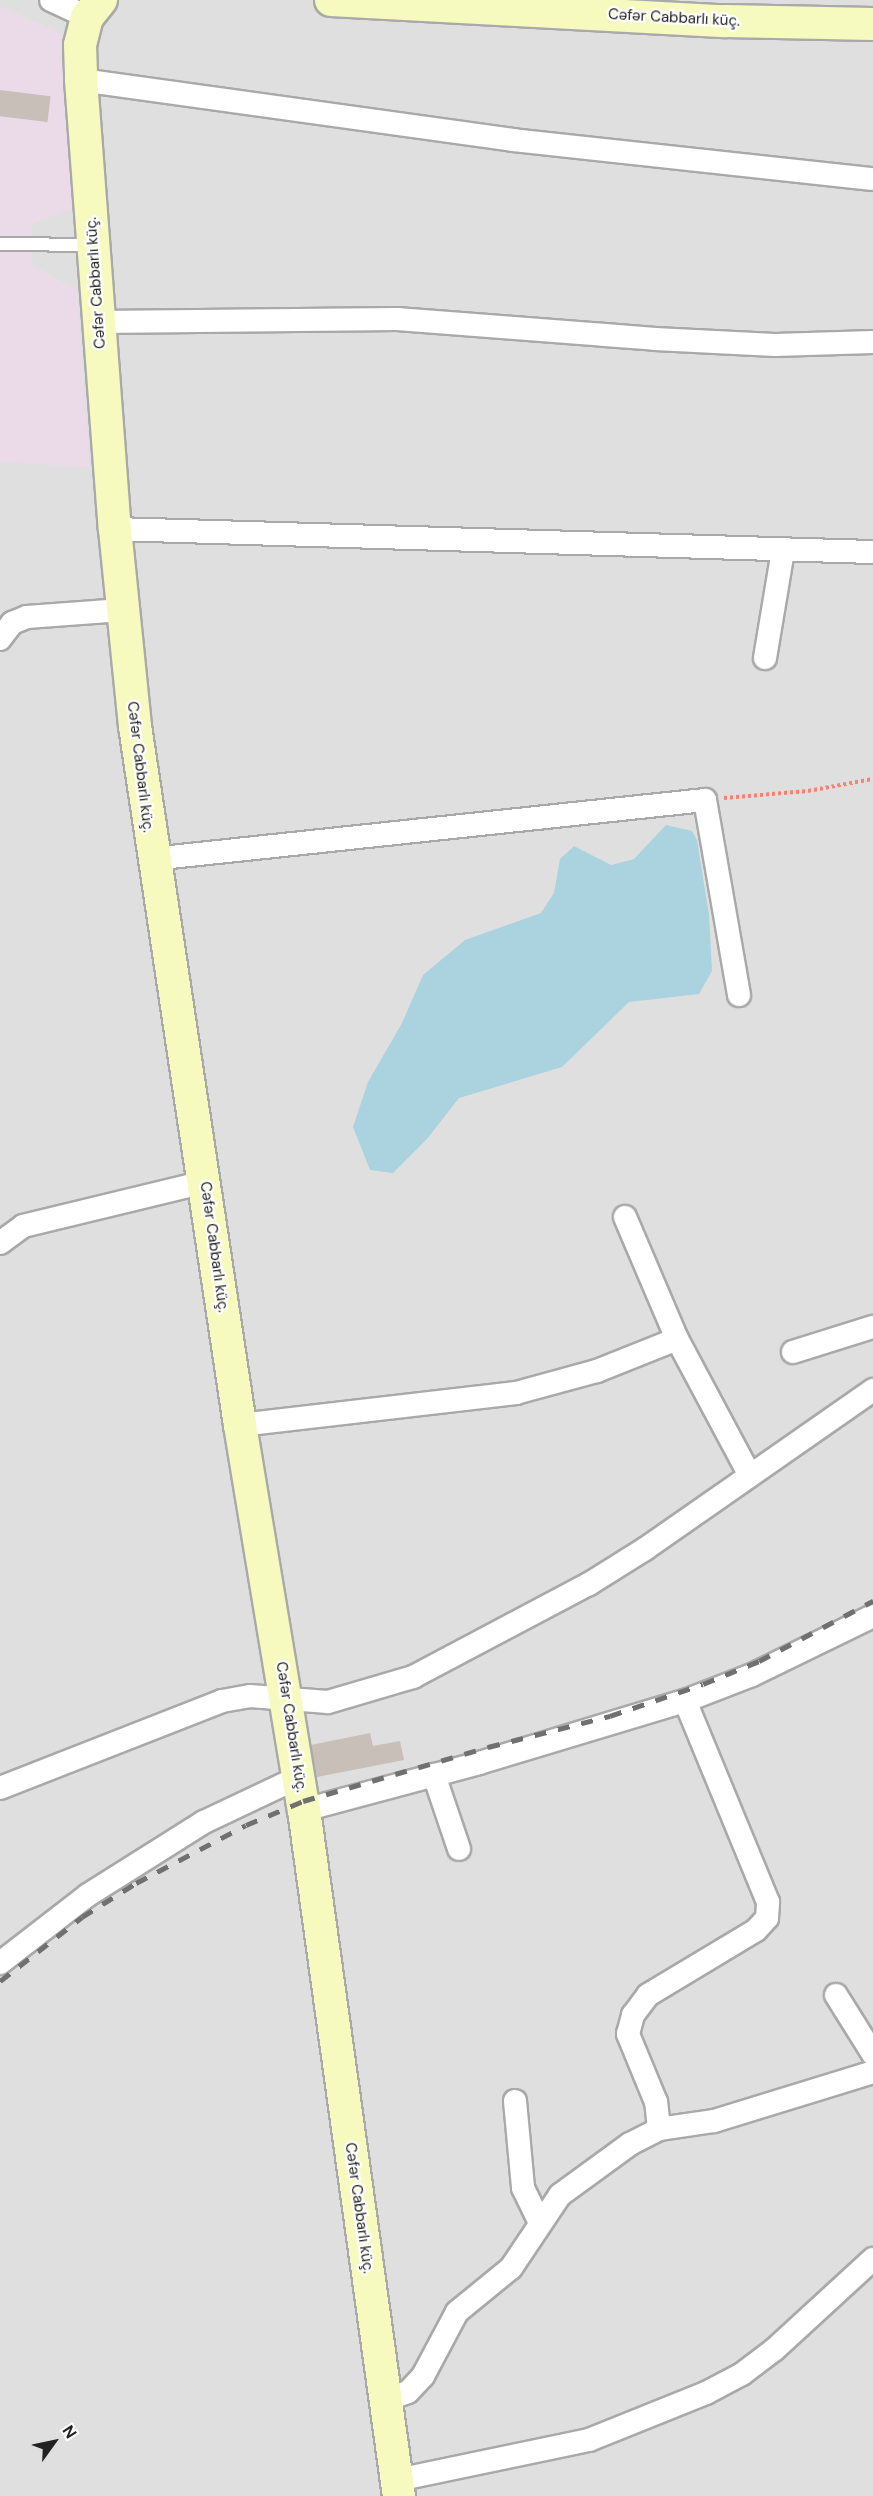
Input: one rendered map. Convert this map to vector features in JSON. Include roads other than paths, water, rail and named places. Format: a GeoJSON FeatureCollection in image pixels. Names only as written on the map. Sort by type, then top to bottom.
{"type":"FeatureCollection","features":[{"type":"Feature","properties":{"kind":"street"},"geometry":{"type":"LineString","coordinates":[[51,0],[94,9]]}},
{"type":"Feature","properties":{"kind":"street","name":"Cəfər Cabbarlı küç."},"geometry":{"type":"LineString","coordinates":[[331,0],[725,21],[871,21]]}},
{"type":"Feature","properties":{"kind":"street","name":"Cəfər Cabbarlı küç."},"geometry":{"type":"LineString","coordinates":[[94,9],[80,45],[81,80],[114,529],[152,859],[205,1182],[240,1425],[304,1810],[398,2488]]}},
{"type":"Feature","properties":{"kind":"street"},"geometry":{"type":"LineString","coordinates":[[81,80],[513,140],[871,178]]}},
{"type":"Feature","properties":{"kind":"street"},"geometry":{"type":"LineString","coordinates":[[99,322],[398,319],[656,339],[776,345],[873,342]]}},
{"type":"Feature","properties":{"kind":"street"},"geometry":{"type":"LineString","coordinates":[[114,529],[873,552]]}},
{"type":"Feature","properties":{"kind":"street"},"geometry":{"type":"LineString","coordinates":[[765,658],[783,550]]}},
{"type":"Feature","properties":{"kind":"street"},"geometry":{"type":"LineString","coordinates":[[0,639],[12,623],[27,617],[122,610]]}},
{"type":"Feature","properties":{"kind":"street"},"geometry":{"type":"LineString","coordinates":[[152,859],[705,800],[739,995]]}},
{"type":"Feature","properties":{"kind":"street"},"geometry":{"type":"LineString","coordinates":[[0,1243],[23,1226],[205,1182]]}},
{"type":"Feature","properties":{"kind":"street"},"geometry":{"type":"LineString","coordinates":[[626,1217],[677,1339],[749,1474]]}},
{"type":"Feature","properties":{"kind":"street"},"geometry":{"type":"LineString","coordinates":[[793,1352],[873,1327]]}},
{"type":"Feature","properties":{"kind":"street"},"geometry":{"type":"LineString","coordinates":[[240,1425],[516,1394],[597,1371],[677,1339]]}},
{"type":"Feature","properties":{"kind":"street"},"geometry":{"type":"LineString","coordinates":[[0,1788],[222,1701],[250,1696],[328,1702],[348,1699],[413,1677],[590,1584],[873,1390]]}},
{"type":"Feature","properties":{"kind":"street"},"geometry":{"type":"LineString","coordinates":[[304,1810],[434,1775],[685,1701],[869,1626]]}},
{"type":"Feature","properties":{"kind":"street"},"geometry":{"type":"LineString","coordinates":[[659,2128],[656,2102],[628,2034],[633,2015],[648,1995],[756,1930],[767,1918],[768,1902],[685,1701]]}},
{"type":"Feature","properties":{"kind":"street"},"geometry":{"type":"LineString","coordinates":[[434,1775],[459,1849]]}},
{"type":"Feature","properties":{"kind":"street"},"geometry":{"type":"LineString","coordinates":[[0,1963],[88,1895],[204,1822],[299,1777]]}},
{"type":"Feature","properties":{"kind":"street"},"geometry":{"type":"LineString","coordinates":[[386,2400],[408,2392],[423,2376],[457,2312],[511,2268],[539,2221],[568,2189],[630,2144],[659,2128],[714,2121],[872,2066],[836,1995]]}},
{"type":"Feature","properties":{"kind":"street"},"geometry":{"type":"LineString","coordinates":[[515,2101],[523,2188],[539,2221]]}},
{"type":"Feature","properties":{"kind":"street"},"geometry":{"type":"LineString","coordinates":[[398,2488],[590,2440],[706,2393],[742,2374],[775,2349],[873,2259]]}},
{"type":"Feature","properties":{"kind":"lane"},"geometry":{"type":"LineString","coordinates":[[0,244],[93,245]]}},
{"type":"Feature","properties":{"kind":"water"},"geometry":{"type":"Polygon","coordinates":[[[666,825],[692,831],[697,840],[709,915],[712,971],[699,994],[629,1002],[562,1067],[459,1098],[427,1139],[393,1173],[370,1170],[353,1127],[368,1082],[402,1023],[423,975],[465,940],[541,913],[554,893],[560,859],[574,846],[611,865],[634,859],[666,825]]]}},
{"type":"Feature","properties":{"kind":"railway"},"geometry":{"type":"LineString","coordinates":[[0,1981],[82,1917],[136,1883],[246,1825],[303,1801],[488,1747],[610,1716],[703,1684],[759,1661],[873,1601]]}}]}
